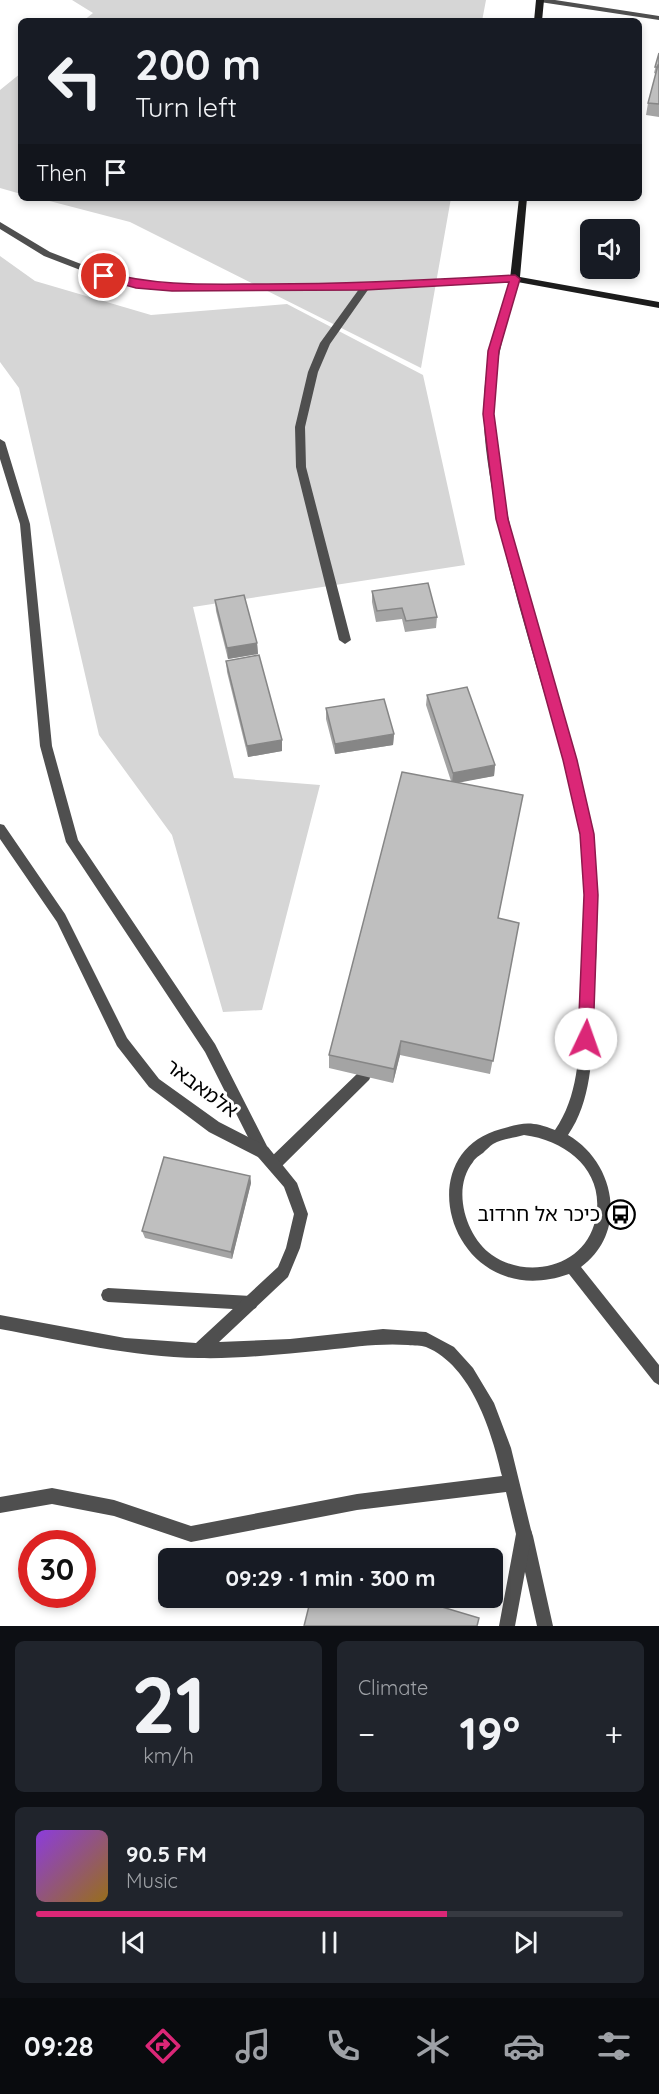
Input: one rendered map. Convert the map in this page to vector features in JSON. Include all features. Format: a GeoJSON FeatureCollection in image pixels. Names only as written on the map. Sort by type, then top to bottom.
{"type":"FeatureCollection","features":[{"type":"Feature","properties":{"kind":"street"},"geometry":{"type":"LineString","coordinates":[[538,18],[540,0],[659,18]]}},
{"type":"Feature","properties":{"kind":"street"},"geometry":{"type":"LineString","coordinates":[[523,201],[515,279],[494,351],[489,414],[495,476],[502,519],[570,760],[587,834],[591,895],[590,957],[582,1081],[569,1125],[558,1137]]}},
{"type":"Feature","properties":{"kind":"street"},"geometry":{"type":"LineString","coordinates":[[0,225],[47,254],[104,276],[136,284],[172,288],[365,287],[515,279],[659,305]]}},
{"type":"Feature","properties":{"kind":"street"},"geometry":{"type":"LineString","coordinates":[[345,640],[301,467],[300,427],[313,372],[325,343],[365,287]]}},
{"type":"Feature","properties":{"kind":"street"},"geometry":{"type":"LineString","coordinates":[[0,442],[25,524],[46,746],[72,842],[210,1048],[263,1152]]}},
{"type":"Feature","properties":{"kind":"street","name":"אלמאבאר"},"geometry":{"type":"LineString","coordinates":[[0,829],[61,918],[122,1042],[154,1083],[214,1127],[263,1152],[290,1183],[301,1214],[293,1248],[283,1272],[198,1351]]}},
{"type":"Feature","properties":{"kind":"street"},"geometry":{"type":"LineString","coordinates":[[274,1164],[364,1076]]}},
{"type":"Feature","properties":{"kind":"street"},"geometry":{"type":"LineString","coordinates":[[524,1129],[558,1137],[588,1160],[599,1178],[604,1200],[603,1221],[596,1241],[588,1252],[571,1266],[560,1271],[524,1275],[500,1268],[471,1245],[459,1224],[454,1201],[460,1168],[473,1149],[482,1142],[502,1132],[524,1129]]}},
{"type":"Feature","properties":{"kind":"street"},"geometry":{"type":"LineString","coordinates":[[571,1266],[659,1377]]}},
{"type":"Feature","properties":{"kind":"street"},"geometry":{"type":"LineString","coordinates":[[108,1295],[251,1303]]}},
{"type":"Feature","properties":{"kind":"street"},"geometry":{"type":"LineString","coordinates":[[0,1323],[125,1345],[198,1351],[290,1346],[383,1335],[426,1339],[449,1352],[468,1373],[489,1408],[512,1484],[545,1626]]}},
{"type":"Feature","properties":{"kind":"street"},"geometry":{"type":"LineString","coordinates":[[0,1505],[52,1496],[114,1508],[191,1534],[357,1502],[512,1484]]}},
{"type":"Feature","properties":{"kind":"street"},"geometry":{"type":"LineString","coordinates":[[507,1626],[524,1534]]}},
{"type":"Feature","properties":{"kind":"shaded area"},"geometry":{"type":"Polygon","coordinates":[[[72,0],[486,0],[483,18],[87,18],[93,13],[72,0]]]}},
{"type":"Feature","properties":{"kind":"shaded area"},"geometry":{"type":"Polygon","coordinates":[[[18,75],[18,193],[0,188],[0,90],[18,75]]]}},
{"type":"Feature","properties":{"kind":"shaded area"},"geometry":{"type":"Polygon","coordinates":[[[50,201],[450,201],[421,368],[130,222],[50,201]]]}},
{"type":"Feature","properties":{"kind":"shaded area"},"geometry":{"type":"Polygon","coordinates":[[[0,256],[35,281],[151,315],[287,304],[423,375],[465,565],[193,607],[234,778],[320,785],[262,1010],[223,1012],[172,835],[99,735],[19,388],[0,362],[0,256]]]}},
{"type":"Feature","properties":{"kind":"building"},"geometry":{"type":"Polygon","coordinates":[[[659,53],[659,65],[655,67],[659,53]]]}},
{"type":"Feature","properties":{"kind":"building"},"geometry":{"type":"Polygon","coordinates":[[[658,65],[659,104],[648,103],[658,65]]]}},
{"type":"Feature","properties":{"kind":"building"},"geometry":{"type":"Polygon","coordinates":[[[428,583],[437,617],[406,621],[402,608],[377,611],[372,591],[428,583]]]}},
{"type":"Feature","properties":{"kind":"building"},"geometry":{"type":"Polygon","coordinates":[[[244,595],[257,643],[227,648],[215,600],[244,595]]]}},
{"type":"Feature","properties":{"kind":"building"},"geometry":{"type":"Polygon","coordinates":[[[259,655],[282,740],[247,746],[226,661],[259,655]]]}},
{"type":"Feature","properties":{"kind":"building"},"geometry":{"type":"Polygon","coordinates":[[[467,687],[495,765],[453,773],[427,695],[467,687]]]}},
{"type":"Feature","properties":{"kind":"building"},"geometry":{"type":"Polygon","coordinates":[[[384,699],[394,734],[335,744],[326,708],[384,699]]]}},
{"type":"Feature","properties":{"kind":"building"},"geometry":{"type":"Polygon","coordinates":[[[402,772],[523,795],[498,918],[519,923],[493,1061],[401,1041],[394,1069],[329,1055],[402,772]]]}},
{"type":"Feature","properties":{"kind":"building"},"geometry":{"type":"Polygon","coordinates":[[[164,1157],[250,1176],[231,1252],[142,1231],[164,1157]]]}},
{"type":"Feature","properties":{"kind":"building"},"geometry":{"type":"Polygon","coordinates":[[[308,1608],[446,1608],[479,1618],[477,1626],[304,1626],[308,1608]]]}},
{"type":"Feature","properties":{"kind":"place","name":"כיכר אל חרדוב"},"geometry":{"type":"Point","coordinates":[621,1214]}},
{"type":"Feature","properties":{"kind":"route"},"geometry":{"type":"LineString","coordinates":[[104,276],[136,284],[172,288],[365,287],[515,279],[494,351],[489,414],[502,519],[570,760],[587,834],[591,895],[586,1039]]}}]}
